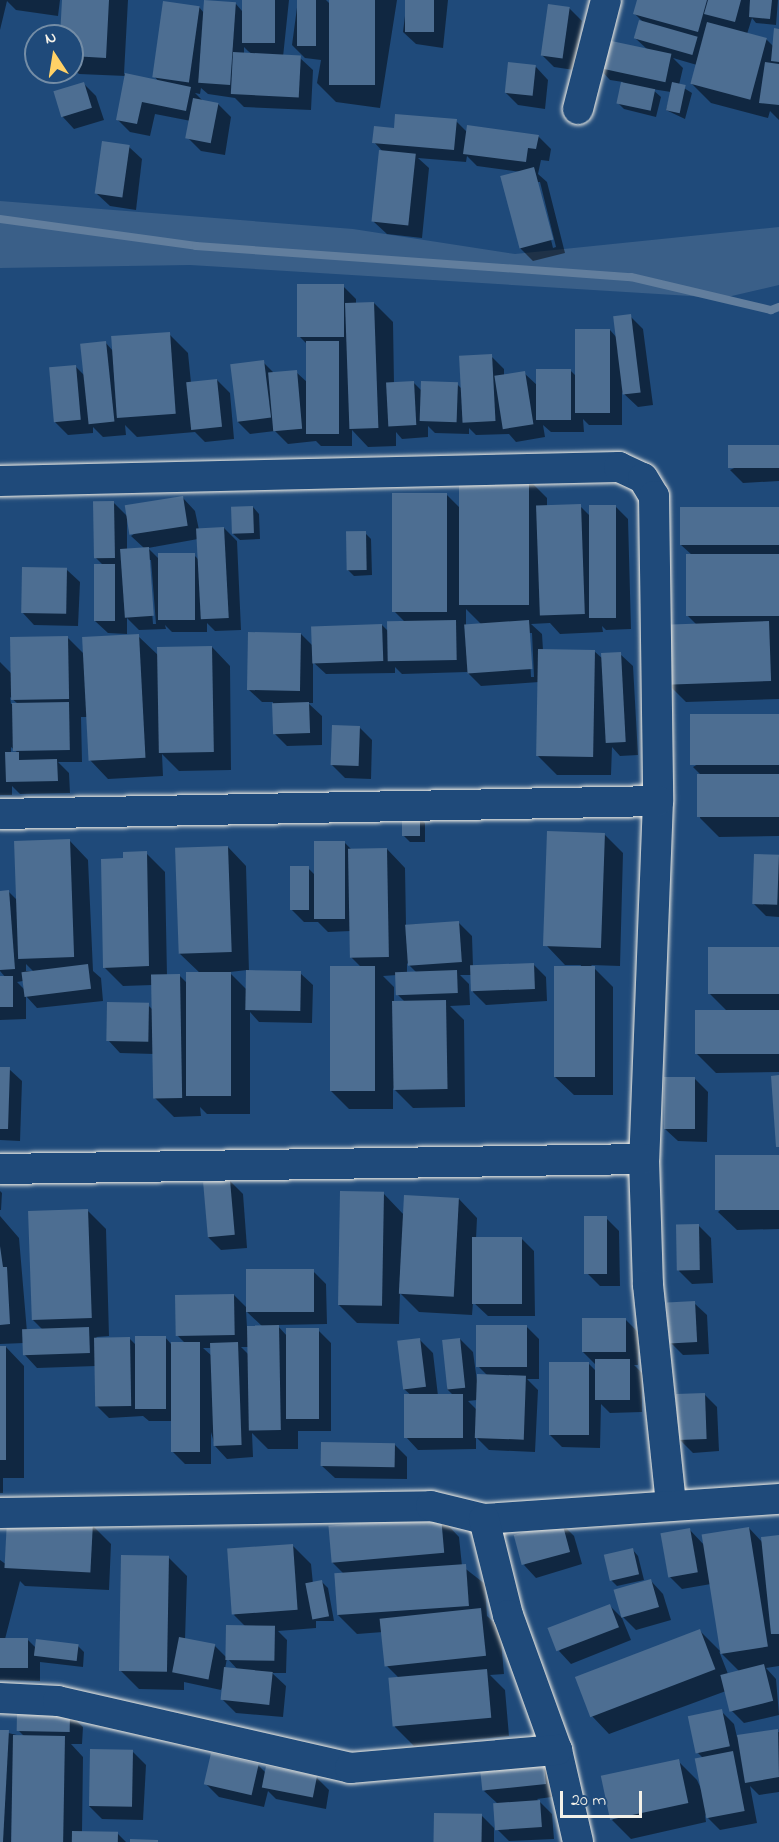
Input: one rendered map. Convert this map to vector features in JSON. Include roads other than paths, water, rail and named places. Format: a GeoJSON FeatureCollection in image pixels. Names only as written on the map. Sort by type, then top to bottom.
{"type":"FeatureCollection","features":[{"type":"Feature","properties":{"kind":"street"},"geometry":{"type":"LineString","coordinates":[[578,109],[597,2]]}},
{"type":"Feature","properties":{"kind":"street"},"geometry":{"type":"LineString","coordinates":[[0,481],[619,468],[644,478],[654,496],[658,801],[644,1159],[648,1285],[672,1504]]}},
{"type":"Feature","properties":{"kind":"street"},"geometry":{"type":"LineString","coordinates":[[0,814],[658,801]]}},
{"type":"Feature","properties":{"kind":"street"},"geometry":{"type":"LineString","coordinates":[[0,1169],[644,1159]]}},
{"type":"Feature","properties":{"kind":"street"},"geometry":{"type":"LineString","coordinates":[[0,1513],[431,1506],[484,1519],[672,1504],[779,1499]]}},
{"type":"Feature","properties":{"kind":"street"},"geometry":{"type":"LineString","coordinates":[[484,1519],[508,1615],[557,1750],[578,1842]]}},
{"type":"Feature","properties":{"kind":"street"},"geometry":{"type":"LineString","coordinates":[[0,1698],[58,1701],[350,1768],[557,1750]]}},
{"type":"Feature","properties":{"kind":"waterway"},"geometry":{"type":"LineString","coordinates":[[0,219],[196,246],[631,277],[771,310],[779,307]]}}]}
